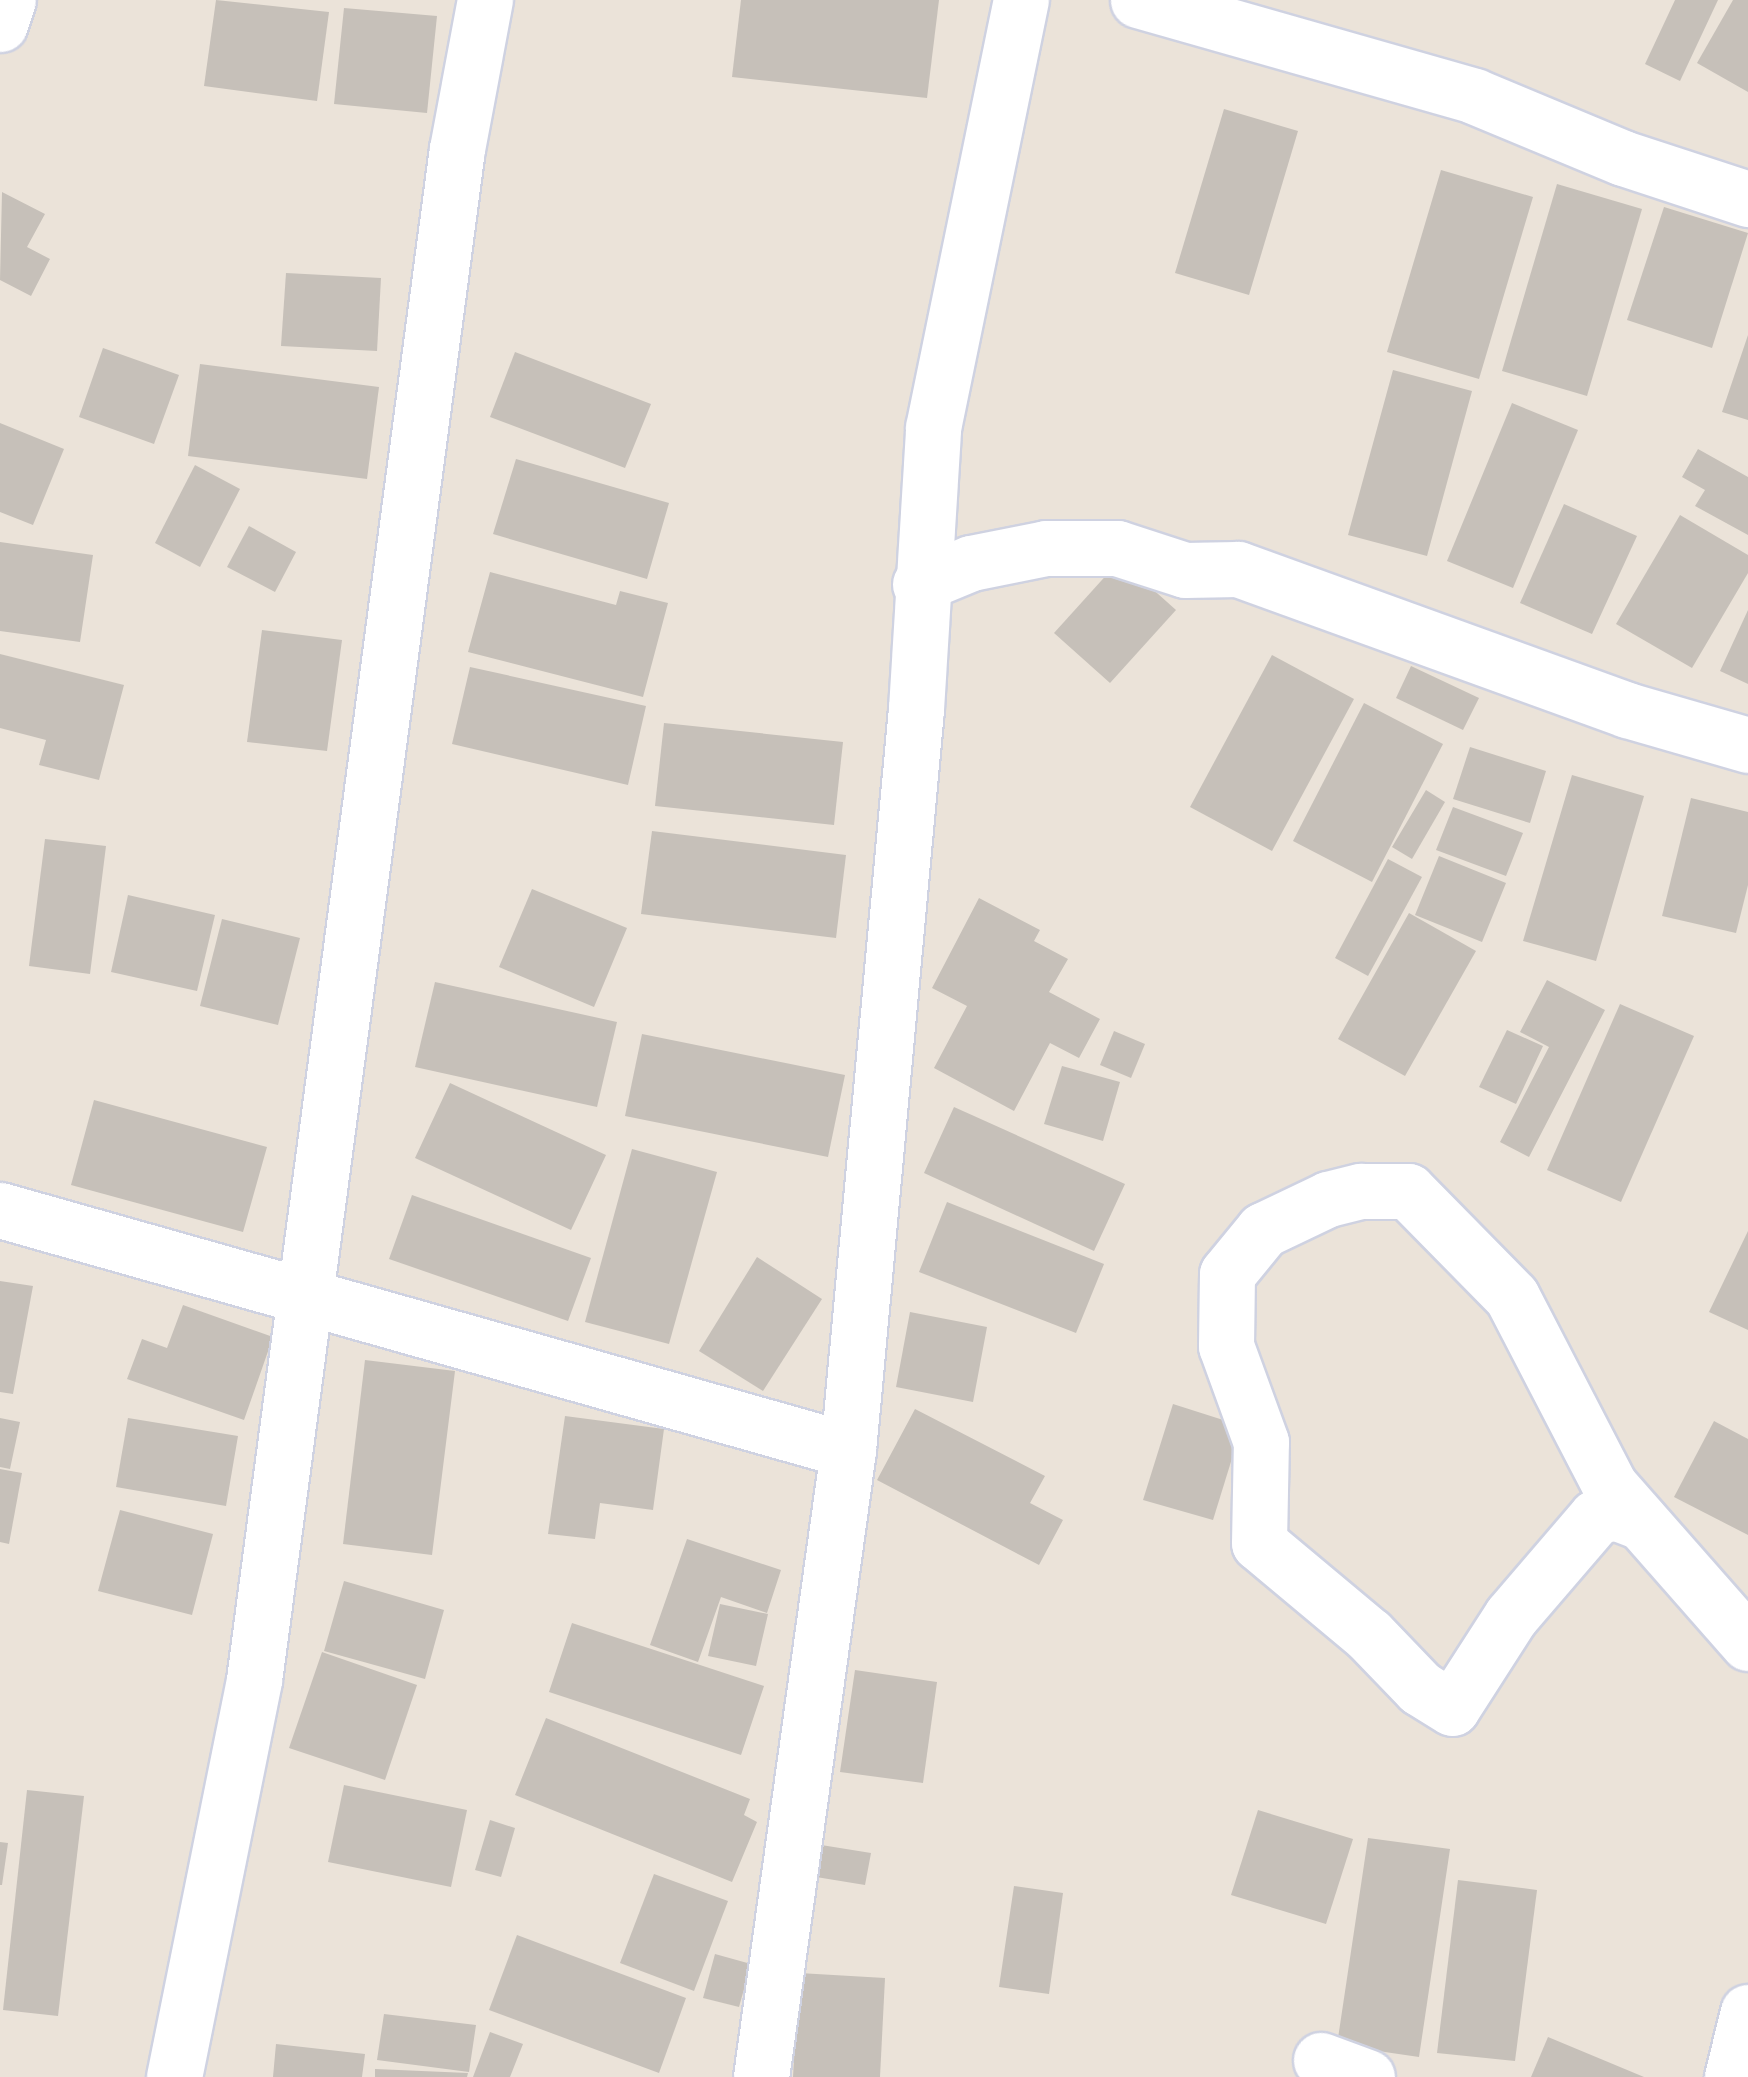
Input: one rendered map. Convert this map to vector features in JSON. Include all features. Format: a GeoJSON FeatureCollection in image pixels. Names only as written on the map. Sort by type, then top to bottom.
{"type":"FeatureCollection","features":[{"type":"Feature","properties":{"kind":"street"},"geometry":{"type":"LineString","coordinates":[[0,24],[8,0]]}},
{"type":"Feature","properties":{"kind":"street"},"geometry":{"type":"LineString","coordinates":[[174,2077],[254,1680],[309,1300],[458,149],[484,0]]}},
{"type":"Feature","properties":{"kind":"street"},"geometry":{"type":"LineString","coordinates":[[761,2077],[848,1450],[916,709],[920,584],[932,428],[1020,0]]}},
{"type":"Feature","properties":{"kind":"street"},"geometry":{"type":"LineString","coordinates":[[1138,0],[1474,96],[1623,158],[1748,199]]}},
{"type":"Feature","properties":{"kind":"street"},"geometry":{"type":"LineString","coordinates":[[920,584],[971,563],[1046,548],[1117,548],[1185,570],[1238,569],[1627,710],[1748,746]]}},
{"type":"Feature","properties":{"kind":"street"},"geometry":{"type":"LineString","coordinates":[[1641,1522],[1615,1512],[1596,1517],[1511,1616],[1452,1708],[1420,1688],[1370,1635],[1260,1542],[1260,1442],[1226,1346],[1227,1274],[1263,1230],[1328,1200],[1361,1191],[1408,1191],[1512,1297],[1610,1486],[1748,1642]]}},
{"type":"Feature","properties":{"kind":"street"},"geometry":{"type":"LineString","coordinates":[[0,1210],[848,1450]]}},
{"type":"Feature","properties":{"kind":"street"},"geometry":{"type":"LineString","coordinates":[[1732,2077],[1748,2012]]}},
{"type":"Feature","properties":{"kind":"building"},"geometry":{"type":"Polygon","coordinates":[[[216,0],[329,12],[317,101],[204,86],[216,0]]]}},
{"type":"Feature","properties":{"kind":"building"},"geometry":{"type":"Polygon","coordinates":[[[741,0],[939,0],[927,98],[732,77],[741,0]]]}},
{"type":"Feature","properties":{"kind":"building"},"geometry":{"type":"Polygon","coordinates":[[[1675,0],[1718,0],[1680,81],[1645,64],[1675,0]]]}},
{"type":"Feature","properties":{"kind":"building"},"geometry":{"type":"Polygon","coordinates":[[[1733,0],[1748,0],[1748,92],[1697,63],[1733,0]]]}},
{"type":"Feature","properties":{"kind":"building"},"geometry":{"type":"Polygon","coordinates":[[[344,8],[437,16],[427,113],[334,104],[344,8]]]}},
{"type":"Feature","properties":{"kind":"building"},"geometry":{"type":"Polygon","coordinates":[[[1224,109],[1298,131],[1249,295],[1175,273],[1224,109]]]}},
{"type":"Feature","properties":{"kind":"building"},"geometry":{"type":"Polygon","coordinates":[[[1441,170],[1533,197],[1479,379],[1387,352],[1441,170]]]}},
{"type":"Feature","properties":{"kind":"building"},"geometry":{"type":"Polygon","coordinates":[[[1557,184],[1642,209],[1587,396],[1502,371],[1557,184]]]}},
{"type":"Feature","properties":{"kind":"building"},"geometry":{"type":"Polygon","coordinates":[[[2,192],[45,214],[27,247],[50,259],[31,296],[0,280],[2,192]]]}},
{"type":"Feature","properties":{"kind":"building"},"geometry":{"type":"Polygon","coordinates":[[[1664,207],[1748,233],[1712,348],[1627,320],[1664,207]]]}},
{"type":"Feature","properties":{"kind":"building"},"geometry":{"type":"Polygon","coordinates":[[[286,273],[381,278],[377,351],[281,346],[286,273]]]}},
{"type":"Feature","properties":{"kind":"building"},"geometry":{"type":"Polygon","coordinates":[[[1748,335],[1748,420],[1722,412],[1748,335]]]}},
{"type":"Feature","properties":{"kind":"building"},"geometry":{"type":"Polygon","coordinates":[[[103,348],[179,375],[154,444],[79,417],[103,348]]]}},
{"type":"Feature","properties":{"kind":"building"},"geometry":{"type":"Polygon","coordinates":[[[515,352],[651,404],[625,468],[490,417],[515,352]]]}},
{"type":"Feature","properties":{"kind":"building"},"geometry":{"type":"Polygon","coordinates":[[[200,364],[379,387],[367,479],[188,456],[200,364]]]}},
{"type":"Feature","properties":{"kind":"building"},"geometry":{"type":"Polygon","coordinates":[[[1393,370],[1472,391],[1427,556],[1348,535],[1393,370]]]}},
{"type":"Feature","properties":{"kind":"building"},"geometry":{"type":"Polygon","coordinates":[[[1512,403],[1578,430],[1513,588],[1447,561],[1512,403]]]}},
{"type":"Feature","properties":{"kind":"building"},"geometry":{"type":"Polygon","coordinates":[[[0,423],[64,449],[33,525],[0,512],[0,423]]]}},
{"type":"Feature","properties":{"kind":"building"},"geometry":{"type":"Polygon","coordinates":[[[1698,449],[1748,477],[1748,535],[1695,506],[1705,490],[1682,477],[1698,449]]]}},
{"type":"Feature","properties":{"kind":"building"},"geometry":{"type":"Polygon","coordinates":[[[516,459],[669,503],[647,579],[493,534],[516,459]]]}},
{"type":"Feature","properties":{"kind":"building"},"geometry":{"type":"Polygon","coordinates":[[[195,465],[240,489],[200,567],[155,543],[195,465]]]}},
{"type":"Feature","properties":{"kind":"building"},"geometry":{"type":"Polygon","coordinates":[[[1564,504],[1637,536],[1592,634],[1520,603],[1564,504]]]}},
{"type":"Feature","properties":{"kind":"building"},"geometry":{"type":"Polygon","coordinates":[[[1680,515],[1748,555],[1748,573],[1692,668],[1616,624],[1680,515]]]}},
{"type":"Feature","properties":{"kind":"building"},"geometry":{"type":"Polygon","coordinates":[[[249,526],[296,552],[275,592],[227,567],[249,526]]]}},
{"type":"Feature","properties":{"kind":"building"},"geometry":{"type":"Polygon","coordinates":[[[0,542],[93,555],[80,642],[0,631],[0,542]]]}},
{"type":"Feature","properties":{"kind":"building"},"geometry":{"type":"Polygon","coordinates":[[[1120,560],[1176,610],[1110,683],[1054,633],[1120,560]]]}},
{"type":"Feature","properties":{"kind":"building"},"geometry":{"type":"Polygon","coordinates":[[[490,572],[616,605],[620,591],[668,603],[643,697],[468,652],[490,572]]]}},
{"type":"Feature","properties":{"kind":"building"},"geometry":{"type":"Polygon","coordinates":[[[1748,610],[1748,684],[1720,671],[1748,610]]]}},
{"type":"Feature","properties":{"kind":"building"},"geometry":{"type":"Polygon","coordinates":[[[262,630],[342,640],[327,751],[247,742],[262,630]]]}},
{"type":"Feature","properties":{"kind":"building"},"geometry":{"type":"Polygon","coordinates":[[[0,654],[124,685],[99,780],[39,765],[46,740],[0,728],[0,654]]]}},
{"type":"Feature","properties":{"kind":"building"},"geometry":{"type":"Polygon","coordinates":[[[1272,655],[1354,699],[1272,851],[1190,807],[1272,655]]]}},
{"type":"Feature","properties":{"kind":"building"},"geometry":{"type":"Polygon","coordinates":[[[1411,666],[1479,698],[1463,730],[1396,698],[1411,666]]]}},
{"type":"Feature","properties":{"kind":"building"},"geometry":{"type":"Polygon","coordinates":[[[470,667],[646,706],[628,785],[452,744],[470,667]]]}},
{"type":"Feature","properties":{"kind":"building"},"geometry":{"type":"Polygon","coordinates":[[[1364,703],[1443,744],[1372,882],[1293,841],[1364,703]]]}},
{"type":"Feature","properties":{"kind":"building"},"geometry":{"type":"Polygon","coordinates":[[[664,723],[843,742],[834,825],[655,806],[664,723]]]}},
{"type":"Feature","properties":{"kind":"building"},"geometry":{"type":"Polygon","coordinates":[[[1470,747],[1546,771],[1530,823],[1453,799],[1470,747]]]}},
{"type":"Feature","properties":{"kind":"building"},"geometry":{"type":"Polygon","coordinates":[[[1572,775],[1644,796],[1596,961],[1523,941],[1572,775]]]}},
{"type":"Feature","properties":{"kind":"building"},"geometry":{"type":"Polygon","coordinates":[[[1426,790],[1445,802],[1412,859],[1392,847],[1426,790]]]}},
{"type":"Feature","properties":{"kind":"building"},"geometry":{"type":"Polygon","coordinates":[[[1691,798],[1748,812],[1748,885],[1736,933],[1662,916],[1691,798]]]}},
{"type":"Feature","properties":{"kind":"building"},"geometry":{"type":"Polygon","coordinates":[[[1453,807],[1523,833],[1506,876],[1436,850],[1453,807]]]}},
{"type":"Feature","properties":{"kind":"building"},"geometry":{"type":"Polygon","coordinates":[[[652,831],[846,855],[836,938],[641,914],[652,831]]]}},
{"type":"Feature","properties":{"kind":"building"},"geometry":{"type":"Polygon","coordinates":[[[45,839],[106,846],[90,974],[29,966],[45,839]]]}},
{"type":"Feature","properties":{"kind":"building"},"geometry":{"type":"Polygon","coordinates":[[[1439,856],[1506,883],[1482,942],[1415,915],[1439,856]]]}},
{"type":"Feature","properties":{"kind":"building"},"geometry":{"type":"Polygon","coordinates":[[[1388,859],[1422,877],[1368,976],[1335,958],[1388,859]]]}},
{"type":"Feature","properties":{"kind":"building"},"geometry":{"type":"Polygon","coordinates":[[[532,889],[627,928],[594,1007],[499,967],[532,889]]]}},
{"type":"Feature","properties":{"kind":"building"},"geometry":{"type":"Polygon","coordinates":[[[128,895],[215,915],[197,991],[111,972],[128,895]]]}},
{"type":"Feature","properties":{"kind":"building"},"geometry":{"type":"Polygon","coordinates":[[[979,898],[1040,930],[1034,941],[1068,959],[1049,992],[1100,1019],[1079,1058],[1050,1043],[1014,1111],[934,1068],[967,1006],[932,988],[979,898]]]}},
{"type":"Feature","properties":{"kind":"building"},"geometry":{"type":"Polygon","coordinates":[[[1409,913],[1476,951],[1405,1076],[1338,1039],[1409,913]]]}},
{"type":"Feature","properties":{"kind":"building"},"geometry":{"type":"Polygon","coordinates":[[[222,919],[300,938],[278,1025],[200,1006],[222,919]]]}},
{"type":"Feature","properties":{"kind":"building"},"geometry":{"type":"Polygon","coordinates":[[[1547,980],[1605,1010],[1529,1157],[1500,1142],[1549,1047],[1520,1032],[1547,980]]]}},
{"type":"Feature","properties":{"kind":"building"},"geometry":{"type":"Polygon","coordinates":[[[435,982],[617,1022],[597,1107],[415,1067],[435,982]]]}},
{"type":"Feature","properties":{"kind":"building"},"geometry":{"type":"Polygon","coordinates":[[[1620,1004],[1694,1036],[1621,1202],[1547,1170],[1620,1004]]]}},
{"type":"Feature","properties":{"kind":"building"},"geometry":{"type":"Polygon","coordinates":[[[1507,1030],[1543,1046],[1516,1104],[1479,1087],[1507,1030]]]}},
{"type":"Feature","properties":{"kind":"building"},"geometry":{"type":"Polygon","coordinates":[[[1114,1031],[1145,1044],[1131,1078],[1100,1065],[1114,1031]]]}},
{"type":"Feature","properties":{"kind":"building"},"geometry":{"type":"Polygon","coordinates":[[[642,1034],[845,1075],[828,1157],[625,1116],[642,1034]]]}},
{"type":"Feature","properties":{"kind":"building"},"geometry":{"type":"Polygon","coordinates":[[[1062,1066],[1120,1082],[1103,1141],[1044,1124],[1062,1066]]]}},
{"type":"Feature","properties":{"kind":"building"},"geometry":{"type":"Polygon","coordinates":[[[450,1083],[606,1155],[571,1230],[415,1158],[450,1083]]]}},
{"type":"Feature","properties":{"kind":"building"},"geometry":{"type":"Polygon","coordinates":[[[94,1100],[267,1147],[243,1232],[71,1185],[94,1100]]]}},
{"type":"Feature","properties":{"kind":"building"},"geometry":{"type":"Polygon","coordinates":[[[954,1107],[1125,1184],[1094,1251],[924,1173],[954,1107]]]}},
{"type":"Feature","properties":{"kind":"building"},"geometry":{"type":"Polygon","coordinates":[[[632,1149],[717,1172],[669,1344],[585,1322],[632,1149]]]}},
{"type":"Feature","properties":{"kind":"building"},"geometry":{"type":"Polygon","coordinates":[[[412,1195],[591,1258],[568,1321],[389,1259],[412,1195]]]}},
{"type":"Feature","properties":{"kind":"building"},"geometry":{"type":"Polygon","coordinates":[[[947,1202],[1104,1264],[1076,1333],[919,1272],[947,1202]]]}},
{"type":"Feature","properties":{"kind":"building"},"geometry":{"type":"Polygon","coordinates":[[[1748,1231],[1748,1330],[1709,1312],[1748,1231]]]}},
{"type":"Feature","properties":{"kind":"building"},"geometry":{"type":"Polygon","coordinates":[[[757,1257],[822,1299],[763,1391],[699,1351],[757,1257]]]}},
{"type":"Feature","properties":{"kind":"building"},"geometry":{"type":"Polygon","coordinates":[[[0,1281],[33,1286],[13,1394],[0,1392],[0,1281]]]}},
{"type":"Feature","properties":{"kind":"building"},"geometry":{"type":"Polygon","coordinates":[[[183,1305],[273,1337],[244,1420],[127,1379],[142,1339],[167,1348],[183,1305]]]}},
{"type":"Feature","properties":{"kind":"building"},"geometry":{"type":"Polygon","coordinates":[[[910,1312],[987,1327],[973,1402],[896,1387],[910,1312]]]}},
{"type":"Feature","properties":{"kind":"building"},"geometry":{"type":"Polygon","coordinates":[[[365,1360],[455,1371],[432,1555],[343,1544],[365,1360]]]}},
{"type":"Feature","properties":{"kind":"building"},"geometry":{"type":"Polygon","coordinates":[[[1173,1404],[1242,1426],[1213,1520],[1143,1500],[1173,1404]]]}},
{"type":"Feature","properties":{"kind":"building"},"geometry":{"type":"Polygon","coordinates":[[[915,1409],[1045,1476],[1030,1503],[1063,1520],[1039,1565],[877,1480],[915,1409]]]}},
{"type":"Feature","properties":{"kind":"building"},"geometry":{"type":"Polygon","coordinates":[[[565,1416],[664,1429],[653,1510],[600,1503],[595,1539],[548,1534],[565,1416]]]}},
{"type":"Feature","properties":{"kind":"building"},"geometry":{"type":"Polygon","coordinates":[[[0,1418],[20,1422],[10,1469],[0,1467],[0,1418]]]}},
{"type":"Feature","properties":{"kind":"building"},"geometry":{"type":"Polygon","coordinates":[[[128,1418],[238,1436],[226,1506],[116,1487],[128,1418]]]}},
{"type":"Feature","properties":{"kind":"building"},"geometry":{"type":"Polygon","coordinates":[[[1714,1421],[1748,1439],[1748,1535],[1674,1497],[1714,1421]]]}},
{"type":"Feature","properties":{"kind":"building"},"geometry":{"type":"Polygon","coordinates":[[[0,1469],[22,1473],[9,1544],[0,1542],[0,1469]]]}},
{"type":"Feature","properties":{"kind":"building"},"geometry":{"type":"Polygon","coordinates":[[[120,1510],[213,1534],[192,1615],[98,1591],[120,1510]]]}},
{"type":"Feature","properties":{"kind":"building"},"geometry":{"type":"Polygon","coordinates":[[[687,1539],[781,1570],[767,1613],[721,1597],[698,1662],[650,1645],[687,1539]]]}},
{"type":"Feature","properties":{"kind":"building"},"geometry":{"type":"Polygon","coordinates":[[[344,1581],[444,1610],[425,1679],[324,1651],[344,1581]]]}},
{"type":"Feature","properties":{"kind":"building"},"geometry":{"type":"Polygon","coordinates":[[[720,1604],[768,1614],[756,1666],[708,1656],[720,1604]]]}},
{"type":"Feature","properties":{"kind":"building"},"geometry":{"type":"Polygon","coordinates":[[[572,1623],[764,1686],[741,1755],[549,1692],[572,1623]]]}},
{"type":"Feature","properties":{"kind":"building"},"geometry":{"type":"Polygon","coordinates":[[[322,1652],[417,1685],[385,1780],[289,1748],[322,1652]]]}},
{"type":"Feature","properties":{"kind":"building"},"geometry":{"type":"Polygon","coordinates":[[[855,1670],[937,1682],[923,1783],[840,1772],[855,1670]]]}},
{"type":"Feature","properties":{"kind":"building"},"geometry":{"type":"Polygon","coordinates":[[[546,1718],[750,1799],[744,1815],[757,1822],[732,1882],[515,1795],[546,1718]]]}},
{"type":"Feature","properties":{"kind":"building"},"geometry":{"type":"Polygon","coordinates":[[[344,1785],[467,1810],[451,1887],[328,1862],[344,1785]]]}},
{"type":"Feature","properties":{"kind":"building"},"geometry":{"type":"Polygon","coordinates":[[[27,1790],[84,1796],[58,2016],[3,2010],[27,1790]]]}},
{"type":"Feature","properties":{"kind":"building"},"geometry":{"type":"Polygon","coordinates":[[[1258,1810],[1353,1839],[1326,1924],[1231,1895],[1258,1810]]]}},
{"type":"Feature","properties":{"kind":"building"},"geometry":{"type":"Polygon","coordinates":[[[490,1820],[515,1828],[501,1877],[475,1870],[490,1820]]]}},
{"type":"Feature","properties":{"kind":"building"},"geometry":{"type":"Polygon","coordinates":[[[1368,1838],[1450,1849],[1419,2057],[1337,2045],[1368,1838]]]}},
{"type":"Feature","properties":{"kind":"building"},"geometry":{"type":"Polygon","coordinates":[[[0,1842],[8,1843],[2,1885],[0,1885],[0,1842]]]}},
{"type":"Feature","properties":{"kind":"building"},"geometry":{"type":"Polygon","coordinates":[[[815,1844],[871,1853],[865,1885],[810,1876],[815,1844]]]}},
{"type":"Feature","properties":{"kind":"building"},"geometry":{"type":"Polygon","coordinates":[[[654,1874],[728,1901],[694,1991],[620,1963],[654,1874]]]}},
{"type":"Feature","properties":{"kind":"building"},"geometry":{"type":"Polygon","coordinates":[[[1458,1880],[1537,1890],[1515,2061],[1437,2053],[1458,1880]]]}},
{"type":"Feature","properties":{"kind":"building"},"geometry":{"type":"Polygon","coordinates":[[[1014,1886],[1063,1893],[1049,1994],[999,1987],[1014,1886]]]}},
{"type":"Feature","properties":{"kind":"building"},"geometry":{"type":"Polygon","coordinates":[[[517,1935],[686,1998],[659,2073],[489,2010],[517,1935]]]}},
{"type":"Feature","properties":{"kind":"building"},"geometry":{"type":"Polygon","coordinates":[[[715,1954],[751,1964],[739,2007],[703,1998],[715,1954]]]}},
{"type":"Feature","properties":{"kind":"building"},"geometry":{"type":"Polygon","coordinates":[[[799,1973],[885,1978],[880,2077],[793,2077],[799,1973]]]}},
{"type":"Feature","properties":{"kind":"building"},"geometry":{"type":"Polygon","coordinates":[[[384,2014],[476,2025],[469,2072],[377,2060],[384,2014]]]}},
{"type":"Feature","properties":{"kind":"building"},"geometry":{"type":"Polygon","coordinates":[[[490,2032],[523,2044],[510,2077],[473,2077],[490,2032]]]}},
{"type":"Feature","properties":{"kind":"building"},"geometry":{"type":"Polygon","coordinates":[[[1548,2037],[1644,2077],[1531,2077],[1548,2037]]]}},
{"type":"Feature","properties":{"kind":"building"},"geometry":{"type":"Polygon","coordinates":[[[276,2044],[365,2054],[362,2077],[273,2077],[276,2044]]]}},
{"type":"Feature","properties":{"kind":"building"},"geometry":{"type":"Polygon","coordinates":[[[375,2069],[468,2073],[467,2077],[375,2077],[375,2069]]]}}]}
